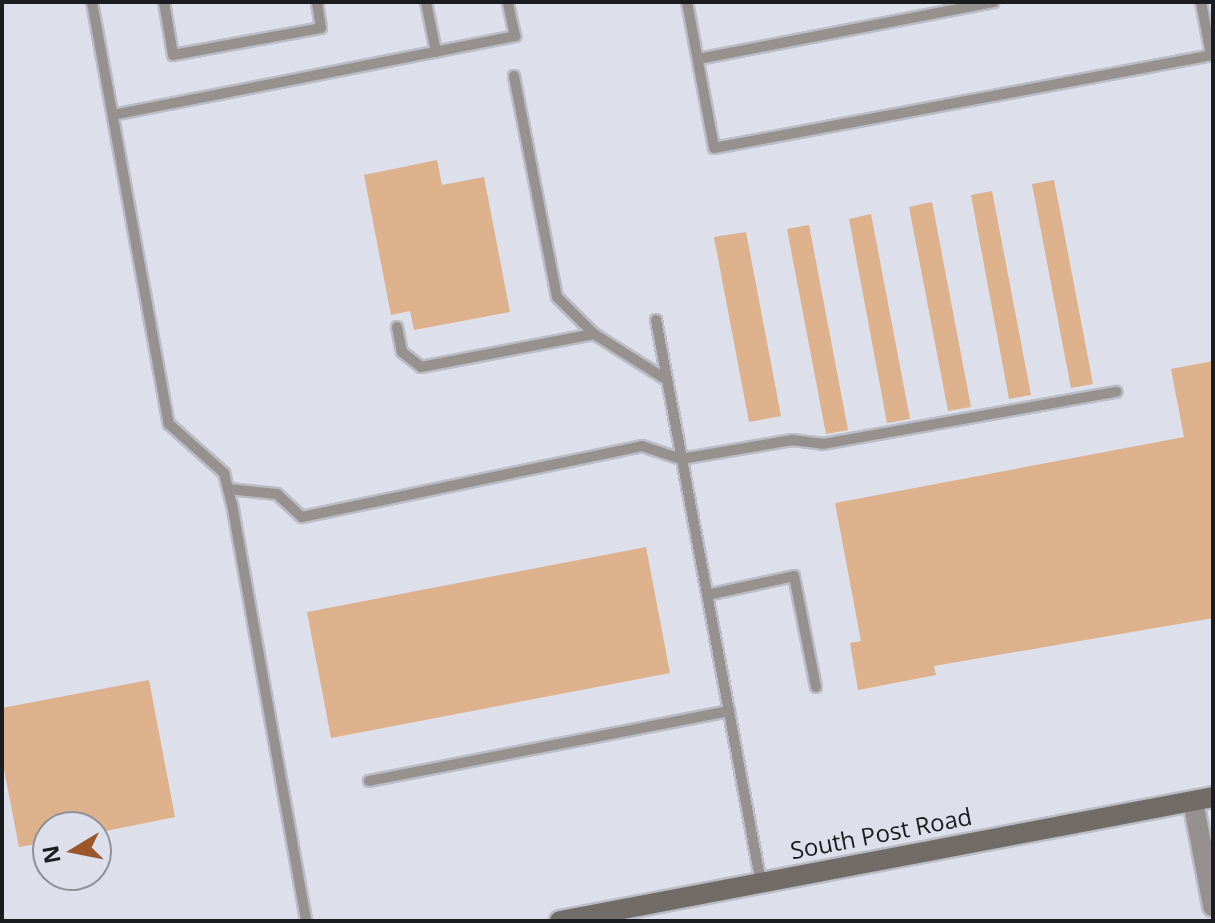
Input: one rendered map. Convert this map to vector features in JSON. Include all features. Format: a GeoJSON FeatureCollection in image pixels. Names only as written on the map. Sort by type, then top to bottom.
{"type":"FeatureCollection","features":[{"type":"Feature","properties":{"kind":"main road","name":"South Post Road"},"geometry":{"type":"LineString","coordinates":[[560,921],[1203,799]]}},
{"type":"Feature","properties":{"kind":"street"},"geometry":{"type":"LineString","coordinates":[[1203,799],[1213,906]]}},
{"type":"Feature","properties":{"kind":"lane"},"geometry":{"type":"LineString","coordinates":[[92,2],[169,424],[224,473],[228,489],[306,921]]}},
{"type":"Feature","properties":{"kind":"lane"},"geometry":{"type":"LineString","coordinates":[[164,2],[173,55],[321,28],[317,2]]}},
{"type":"Feature","properties":{"kind":"lane"},"geometry":{"type":"LineString","coordinates":[[426,2],[436,52]]}},
{"type":"Feature","properties":{"kind":"lane"},"geometry":{"type":"LineString","coordinates":[[113,115],[515,36],[508,2]]}},
{"type":"Feature","properties":{"kind":"lane"},"geometry":{"type":"LineString","coordinates":[[687,2],[714,148],[1212,55],[1201,2]]}},
{"type":"Feature","properties":{"kind":"lane"},"geometry":{"type":"LineString","coordinates":[[698,59],[994,2]]}},
{"type":"Feature","properties":{"kind":"lane"},"geometry":{"type":"LineString","coordinates":[[514,76],[557,297],[594,334],[667,380]]}},
{"type":"Feature","properties":{"kind":"lane"},"geometry":{"type":"LineString","coordinates":[[656,320],[761,883]]}},
{"type":"Feature","properties":{"kind":"lane"},"geometry":{"type":"LineString","coordinates":[[397,327],[402,352],[421,367],[594,334]]}},
{"type":"Feature","properties":{"kind":"lane"},"geometry":{"type":"LineString","coordinates":[[228,489],[277,494],[302,517],[642,446],[681,459],[792,440],[823,444],[1116,392]]}},
{"type":"Feature","properties":{"kind":"lane"},"geometry":{"type":"LineString","coordinates":[[707,595],[794,576],[816,687]]}},
{"type":"Feature","properties":{"kind":"lane"},"geometry":{"type":"LineString","coordinates":[[369,781],[729,711]]}},
{"type":"Feature","properties":{"kind":"building"},"geometry":{"type":"Polygon","coordinates":[[[437,160],[442,185],[484,177],[510,312],[414,330],[410,311],[391,315],[364,175],[437,160]]]}},
{"type":"Feature","properties":{"kind":"building"},"geometry":{"type":"Polygon","coordinates":[[[1054,180],[1093,384],[1071,388],[1032,184],[1054,180]]]}},
{"type":"Feature","properties":{"kind":"building"},"geometry":{"type":"Polygon","coordinates":[[[992,191],[1031,395],[1009,399],[971,195],[992,191]]]}},
{"type":"Feature","properties":{"kind":"building"},"geometry":{"type":"Polygon","coordinates":[[[932,202],[971,407],[948,411],[909,207],[932,202]]]}},
{"type":"Feature","properties":{"kind":"building"},"geometry":{"type":"Polygon","coordinates":[[[871,214],[910,419],[887,423],[849,219],[871,214]]]}},
{"type":"Feature","properties":{"kind":"building"},"geometry":{"type":"Polygon","coordinates":[[[809,225],[848,430],[826,434],[787,229],[809,225]]]}},
{"type":"Feature","properties":{"kind":"building"},"geometry":{"type":"Polygon","coordinates":[[[746,232],[781,416],[749,422],[714,237],[746,232]]]}},
{"type":"Feature","properties":{"kind":"building"},"geometry":{"type":"Polygon","coordinates":[[[1213,361],[1213,618],[934,666],[936,675],[858,690],[850,643],[861,641],[835,503],[1184,437],[1171,369],[1213,361]]]}},
{"type":"Feature","properties":{"kind":"building"},"geometry":{"type":"Polygon","coordinates":[[[646,547],[670,673],[331,738],[307,612],[646,547]]]}},
{"type":"Feature","properties":{"kind":"building"},"geometry":{"type":"Polygon","coordinates":[[[149,680],[175,817],[112,830],[112,811],[32,811],[32,845],[19,847],[2,759],[2,708],[149,680]]]}}]}
